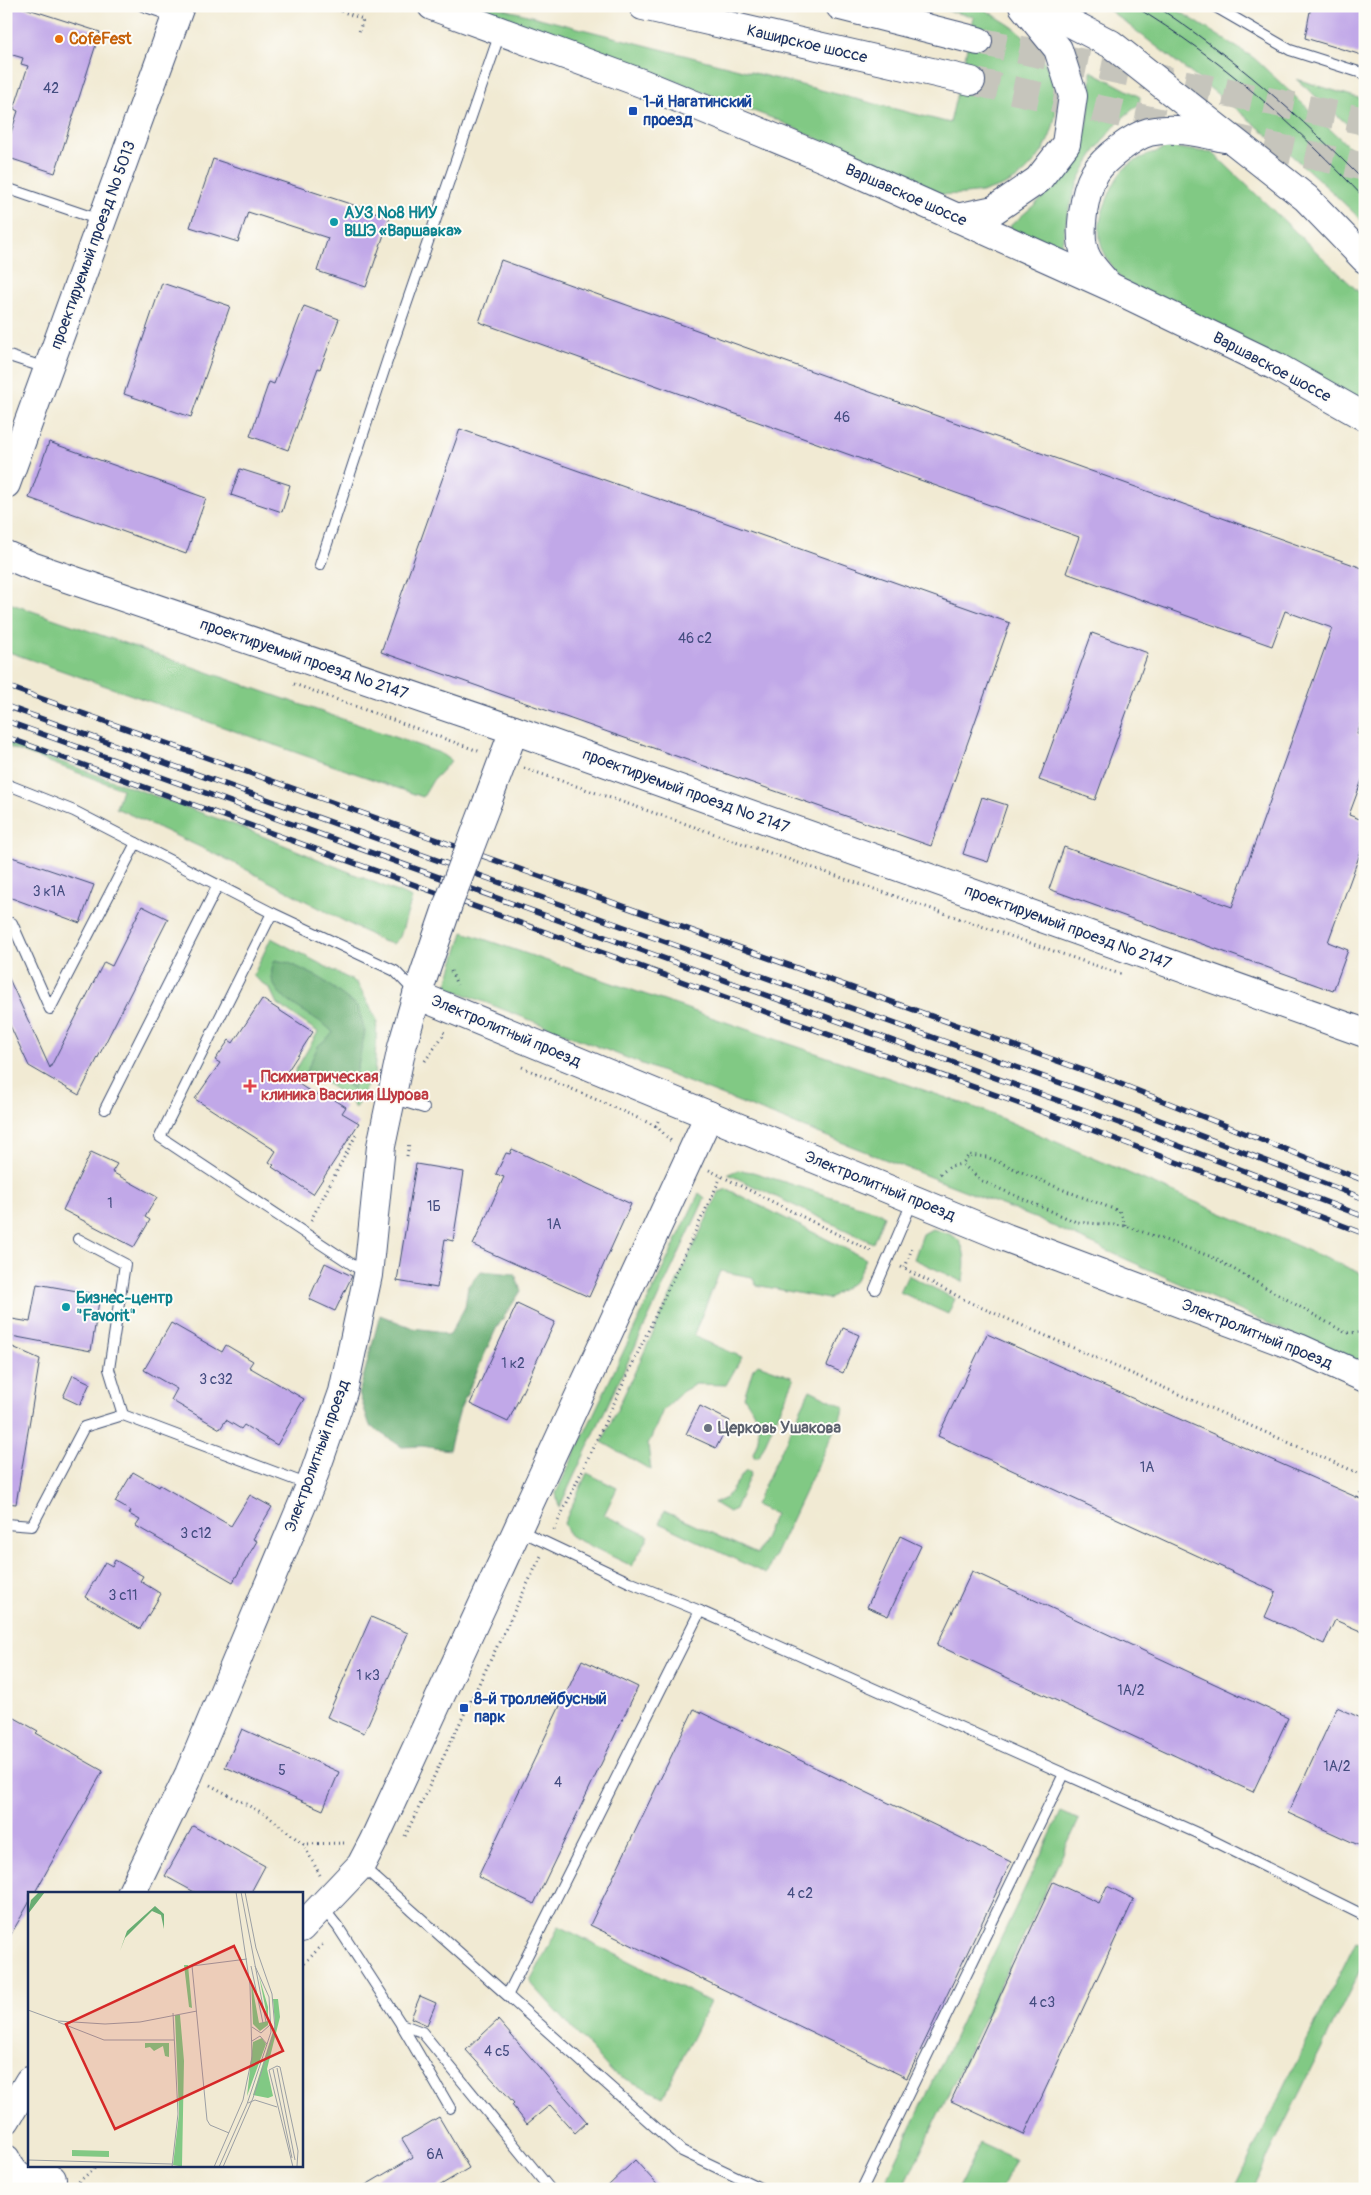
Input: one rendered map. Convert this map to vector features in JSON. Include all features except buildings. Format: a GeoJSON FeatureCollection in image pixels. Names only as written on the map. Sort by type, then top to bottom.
{"type":"FeatureCollection","features":[{"type":"Feature","properties":{"kind":"street","name":"Варшавское шоссе"},"geometry":{"type":"LineString","coordinates":[[432,6],[644,84],[833,162],[1109,286],[1276,366],[1365,417]]}},
{"type":"Feature","properties":{"kind":"street","name":"Каширское шоссе"},"geometry":{"type":"LineString","coordinates":[[643,6],[971,81]]}},
{"type":"Feature","properties":{"kind":"street"},"geometry":{"type":"LineString","coordinates":[[840,6],[978,41]]}},
{"type":"Feature","properties":{"kind":"street"},"geometry":{"type":"LineString","coordinates":[[957,218],[994,210],[1038,180],[1066,144],[1073,96],[1058,49],[1023,6]]}},
{"type":"Feature","properties":{"kind":"street"},"geometry":{"type":"LineString","coordinates":[[1038,6],[1111,44],[1306,198],[1365,259]]}},
{"type":"Feature","properties":{"kind":"street","name":"проектируемый проезд № 5013"},"geometry":{"type":"LineString","coordinates":[[6,484],[178,12]]}},
{"type":"Feature","properties":{"kind":"street"},"geometry":{"type":"LineString","coordinates":[[1109,286],[1086,257],[1083,234],[1084,205],[1095,172],[1116,151],[1149,132],[1191,130],[1229,139]]}},
{"type":"Feature","properties":{"kind":"street","name":"проектируемый проезд № 2147"},"geometry":{"type":"LineString","coordinates":[[6,555],[34,568],[514,730],[1365,1033]]}},
{"type":"Feature","properties":{"kind":"street"},"geometry":{"type":"LineString","coordinates":[[417,995],[449,902],[514,730]]}},
{"type":"Feature","properties":{"kind":"street","name":"Электролитный проезд"},"geometry":{"type":"LineString","coordinates":[[132,1892],[189,1774],[310,1486],[344,1392],[368,1275],[381,1146],[410,1103],[402,1047],[417,995],[1007,1238],[1299,1348],[1365,1378]]}},
{"type":"Feature","properties":{"kind":"street"},"geometry":{"type":"LineString","coordinates":[[302,1928],[330,1917],[367,1853],[709,1116]]}},
{"type":"Feature","properties":{"kind":"street"},"geometry":{"type":"LineString","coordinates":[[8,2122],[28,2083]]}},
{"type":"Feature","properties":{"kind":"street"},"geometry":{"type":"LineString","coordinates":[[6,2159],[12,2172],[21,2179],[36,2182],[57,2181]]}},
{"type":"Feature","properties":{"kind":"lane"},"geometry":{"type":"LineString","coordinates":[[144,6],[178,12]]}},
{"type":"Feature","properties":{"kind":"lane"},"geometry":{"type":"LineString","coordinates":[[1214,6],[1290,50],[1365,74]]}},
{"type":"Feature","properties":{"kind":"lane"},"geometry":{"type":"LineString","coordinates":[[320,565],[393,343],[501,30]]}},
{"type":"Feature","properties":{"kind":"lane"},"geometry":{"type":"LineString","coordinates":[[6,188],[103,222]]}},
{"type":"Feature","properties":{"kind":"lane"},"geometry":{"type":"LineString","coordinates":[[6,354],[47,368]]}},
{"type":"Feature","properties":{"kind":"lane"},"geometry":{"type":"LineString","coordinates":[[6,784],[74,810],[272,913],[395,971],[417,995]]}},
{"type":"Feature","properties":{"kind":"lane"},"geometry":{"type":"LineString","coordinates":[[12,923],[50,1009],[136,843]]}},
{"type":"Feature","properties":{"kind":"lane"},"geometry":{"type":"LineString","coordinates":[[105,1109],[218,885]]}},
{"type":"Feature","properties":{"kind":"lane"},"geometry":{"type":"LineString","coordinates":[[272,913],[160,1137],[368,1275]]}},
{"type":"Feature","properties":{"kind":"lane"},"geometry":{"type":"LineString","coordinates":[[875,1289],[914,1199]]}},
{"type":"Feature","properties":{"kind":"lane"},"geometry":{"type":"LineString","coordinates":[[78,1239],[125,1264],[109,1369],[123,1415]]}},
{"type":"Feature","properties":{"kind":"lane"},"geometry":{"type":"LineString","coordinates":[[6,1524],[32,1526],[84,1427],[123,1415],[310,1486]]}},
{"type":"Feature","properties":{"kind":"lane"},"geometry":{"type":"LineString","coordinates":[[518,1529],[629,1582],[700,1611],[1197,1833],[1365,1916]]}},
{"type":"Feature","properties":{"kind":"lane"},"geometry":{"type":"LineString","coordinates":[[508,1994],[700,1611]]}},
{"type":"Feature","properties":{"kind":"lane"},"geometry":{"type":"LineString","coordinates":[[862,2189],[1064,1774]]}},
{"type":"Feature","properties":{"kind":"lane"},"geometry":{"type":"LineString","coordinates":[[367,1853],[391,1892],[508,1994],[682,2151],[762,2189]]}},
{"type":"Feature","properties":{"kind":"lane"},"geometry":{"type":"LineString","coordinates":[[330,1917],[401,2024],[450,2108]]}},
{"type":"Feature","properties":{"kind":"lane"},"geometry":{"type":"LineString","coordinates":[[401,2024],[422,2032],[550,2189]]}},
{"type":"Feature","properties":{"kind":"path"},"geometry":{"type":"LineString","coordinates":[[326,6],[363,19],[359,32]]}},
{"type":"Feature","properties":{"kind":"path"},"geometry":{"type":"LineString","coordinates":[[293,683],[503,760],[1131,978]]}},
{"type":"Feature","properties":{"kind":"path"},"geometry":{"type":"LineString","coordinates":[[422,1066],[445,1033]]}},
{"type":"Feature","properties":{"kind":"path"},"geometry":{"type":"LineString","coordinates":[[406,1162],[410,1103]]}},
{"type":"Feature","properties":{"kind":"path"},"geometry":{"type":"LineString","coordinates":[[304,1233],[360,1128]]}},
{"type":"Feature","properties":{"kind":"path"},"geometry":{"type":"LineString","coordinates":[[940,1174],[951,1166],[962,1164],[969,1155],[987,1157],[1061,1189],[1119,1211],[1126,1226]]}},
{"type":"Feature","properties":{"kind":"path"},"geometry":{"type":"LineString","coordinates":[[962,1164],[982,1181],[1076,1222],[1126,1226],[1212,1257],[1346,1333],[1365,1332]]}},
{"type":"Feature","properties":{"kind":"path"},"geometry":{"type":"LineString","coordinates":[[404,1838],[548,1542],[721,1177]]}},
{"type":"Feature","properties":{"kind":"path"},"geometry":{"type":"LineString","coordinates":[[1358,1498],[1365,1483]]}},
{"type":"Feature","properties":{"kind":"path"},"geometry":{"type":"LineString","coordinates":[[189,1774],[268,1816],[303,1844],[321,1877]]}},
{"type":"Feature","properties":{"kind":"path"},"geometry":{"type":"LineString","coordinates":[[303,1844],[367,1853]]}},
{"type":"Feature","properties":{"kind":"path"},"geometry":{"type":"LineString","coordinates":[[302,1965],[330,1917]]}},
{"type":"Feature","properties":{"kind":"path"},"geometry":{"type":"LineString","coordinates":[[57,2181],[92,2168]]}},
{"type":"Feature","properties":{"kind":"green space"},"geometry":{"type":"Polygon","coordinates":[[[960,5],[978,7],[1005,22],[1023,36],[1038,52],[1048,71],[1054,90],[1056,111],[1052,131],[1043,151],[1019,177],[997,188],[985,191],[936,194],[777,120],[475,6],[492,6],[950,123],[974,17],[929,6],[960,5]]]}},
{"type":"Feature","properties":{"kind":"green space"},"geometry":{"type":"Polygon","coordinates":[[[1104,6],[1171,6],[1254,58],[1365,162],[1365,224],[1303,165],[1271,138],[1104,6]]]}},
{"type":"Feature","properties":{"kind":"green space"},"geometry":{"type":"Polygon","coordinates":[[[1091,71],[1140,97],[1139,105],[1109,133],[1091,158],[1071,201],[1061,248],[1056,251],[1015,232],[1010,226],[1057,185],[1077,159],[1087,126],[1091,95],[1091,71]]]}},
{"type":"Feature","properties":{"kind":"green space"},"geometry":{"type":"Polygon","coordinates":[[[1296,79],[1365,100],[1365,140],[1296,79]]]}},
{"type":"Feature","properties":{"kind":"green space"},"geometry":{"type":"Polygon","coordinates":[[[1169,147],[1213,153],[1365,298],[1365,411],[1122,280],[1114,270],[1104,251],[1099,233],[1102,212],[1112,188],[1128,165],[1169,147]]]}},
{"type":"Feature","properties":{"kind":"green space"},"geometry":{"type":"Polygon","coordinates":[[[6,602],[440,753],[451,761],[433,780],[423,797],[6,651],[6,602]]]}},
{"type":"Feature","properties":{"kind":"green space"},"geometry":{"type":"Polygon","coordinates":[[[6,742],[238,826],[412,898],[400,937],[393,944],[382,941],[228,860],[116,808],[122,789],[6,746],[6,742]]]}},
{"type":"Feature","properties":{"kind":"green space"},"geometry":{"type":"Polygon","coordinates":[[[463,932],[982,1110],[1365,1275],[1365,1367],[1037,1219],[446,987],[463,932]]]}},
{"type":"Feature","properties":{"kind":"green space"},"geometry":{"type":"Polygon","coordinates":[[[271,938],[357,983],[377,1020],[374,1082],[368,1084],[355,1109],[351,1100],[320,1079],[313,1084],[294,1073],[318,1032],[277,1004],[270,989],[253,976],[271,938]]]}},
{"type":"Feature","properties":{"kind":"green space"},"geometry":{"type":"Polygon","coordinates":[[[275,960],[289,963],[320,978],[358,1007],[365,1032],[353,1089],[331,1074],[306,1072],[318,1046],[333,1033],[325,1025],[291,1003],[281,994],[274,985],[272,973],[275,960]]]}},
{"type":"Feature","properties":{"kind":"green space"},"geometry":{"type":"Polygon","coordinates":[[[738,1170],[753,1172],[879,1212],[884,1216],[873,1243],[728,1174],[738,1170]]]}},
{"type":"Feature","properties":{"kind":"green space"},"geometry":{"type":"Polygon","coordinates":[[[727,1189],[866,1259],[855,1281],[828,1299],[756,1285],[752,1277],[720,1271],[694,1334],[700,1339],[742,1357],[726,1385],[696,1384],[683,1391],[663,1410],[648,1445],[651,1470],[602,1442],[719,1192],[727,1189]]]}},
{"type":"Feature","properties":{"kind":"green space"},"geometry":{"type":"Polygon","coordinates":[[[699,1193],[705,1198],[559,1508],[556,1493],[699,1193]]]}},
{"type":"Feature","properties":{"kind":"green space"},"geometry":{"type":"Polygon","coordinates":[[[932,1229],[950,1234],[962,1246],[965,1258],[963,1282],[914,1259],[923,1234],[932,1229]]]}},
{"type":"Feature","properties":{"kind":"green space"},"geometry":{"type":"Polygon","coordinates":[[[481,1271],[515,1274],[521,1291],[496,1329],[460,1409],[449,1450],[422,1446],[402,1447],[370,1426],[359,1393],[380,1315],[413,1328],[437,1331],[449,1336],[465,1307],[468,1286],[481,1271]]]}},
{"type":"Feature","properties":{"kind":"green space"},"geometry":{"type":"Polygon","coordinates":[[[908,1275],[955,1299],[948,1314],[900,1292],[908,1275]]]}},
{"type":"Feature","properties":{"kind":"green space"},"geometry":{"type":"Polygon","coordinates":[[[758,1364],[791,1376],[794,1379],[759,1457],[754,1457],[753,1453],[758,1438],[758,1424],[744,1397],[753,1369],[758,1364]]]}},
{"type":"Feature","properties":{"kind":"green space"},"geometry":{"type":"Polygon","coordinates":[[[810,1390],[845,1407],[766,1574],[659,1523],[664,1511],[757,1554],[775,1514],[755,1505],[810,1390]]]}},
{"type":"Feature","properties":{"kind":"green space"},"geometry":{"type":"Polygon","coordinates":[[[746,1470],[751,1473],[735,1509],[729,1512],[714,1503],[726,1498],[746,1470]]]}},
{"type":"Feature","properties":{"kind":"green space"},"geometry":{"type":"Polygon","coordinates":[[[587,1473],[617,1488],[604,1515],[649,1536],[632,1566],[570,1536],[564,1523],[587,1473]]]}},
{"type":"Feature","properties":{"kind":"green space"},"geometry":{"type":"Polygon","coordinates":[[[1061,1812],[1079,1820],[903,2189],[882,2189],[1061,1812]]]}},
{"type":"Feature","properties":{"kind":"green space"},"geometry":{"type":"Polygon","coordinates":[[[559,1926],[710,2002],[663,2097],[612,2072],[530,1982],[559,1926]]]}},
{"type":"Feature","properties":{"kind":"green space"},"geometry":{"type":"Polygon","coordinates":[[[1356,1941],[1365,1944],[1365,1960],[1252,2189],[1234,2189],[1356,1941]]]}},
{"type":"Feature","properties":{"kind":"green space"},"geometry":{"type":"Polygon","coordinates":[[[980,2143],[1015,2159],[1001,2189],[958,2189],[980,2143]]]}},
{"type":"Feature","properties":{"kind":"tunnel"},"geometry":{"type":"LineString","coordinates":[[978,41],[1365,121]]}},
{"type":"Feature","properties":{"kind":"tunnel"},"geometry":{"type":"LineString","coordinates":[[971,81],[1182,127]]}},
{"type":"Feature","properties":{"kind":"tunnel"},"geometry":{"type":"LineString","coordinates":[[1224,136],[1365,167]]}},
{"type":"Feature","properties":{"kind":"tram line"},"geometry":{"type":"LineString","coordinates":[[1134,6],[1197,48],[1256,95],[1312,145],[1365,199]]}},
{"type":"Feature","properties":{"kind":"tram line"},"geometry":{"type":"LineString","coordinates":[[1156,6],[1212,45],[1265,88],[1365,182]]}},
{"type":"Feature","properties":{"kind":"railway"},"geometry":{"type":"LineString","coordinates":[[6,686],[1108,1079],[1365,1181]]}},
{"type":"Feature","properties":{"kind":"railway"},"geometry":{"type":"LineString","coordinates":[[6,706],[1097,1096],[1365,1199]]}},
{"type":"Feature","properties":{"kind":"railway"},"geometry":{"type":"LineString","coordinates":[[6,721],[1090,1112],[1365,1217]]}},
{"type":"Feature","properties":{"kind":"railway"},"geometry":{"type":"LineString","coordinates":[[6,737],[1084,1127],[1365,1234]]}},
{"type":"Feature","properties":{"kind":"place","name":"CofeFest"},"geometry":{"type":"Point","coordinates":[59,39]}},
{"type":"Feature","properties":{"kind":"place","name":"1-й Нагатинский проезд"},"geometry":{"type":"Point","coordinates":[633,111]}},
{"type":"Feature","properties":{"kind":"place","name":"АУЗ №8 НИУ ВШЭ «Варшавка»"},"geometry":{"type":"Point","coordinates":[334,222]}},
{"type":"Feature","properties":{"kind":"place","name":"Психиатрическая клиника Василия Шурова"},"geometry":{"type":"Point","coordinates":[250,1086]}},
{"type":"Feature","properties":{"kind":"place","name":"Бизнес-центр \"Favorit\""},"geometry":{"type":"Point","coordinates":[66,1307]}},
{"type":"Feature","properties":{"kind":"place","name":"Церковь Ушакова"},"geometry":{"type":"Point","coordinates":[708,1428]}},
{"type":"Feature","properties":{"kind":"place","name":"8-й троллейбусный парк"},"geometry":{"type":"Point","coordinates":[464,1708]}}]}
